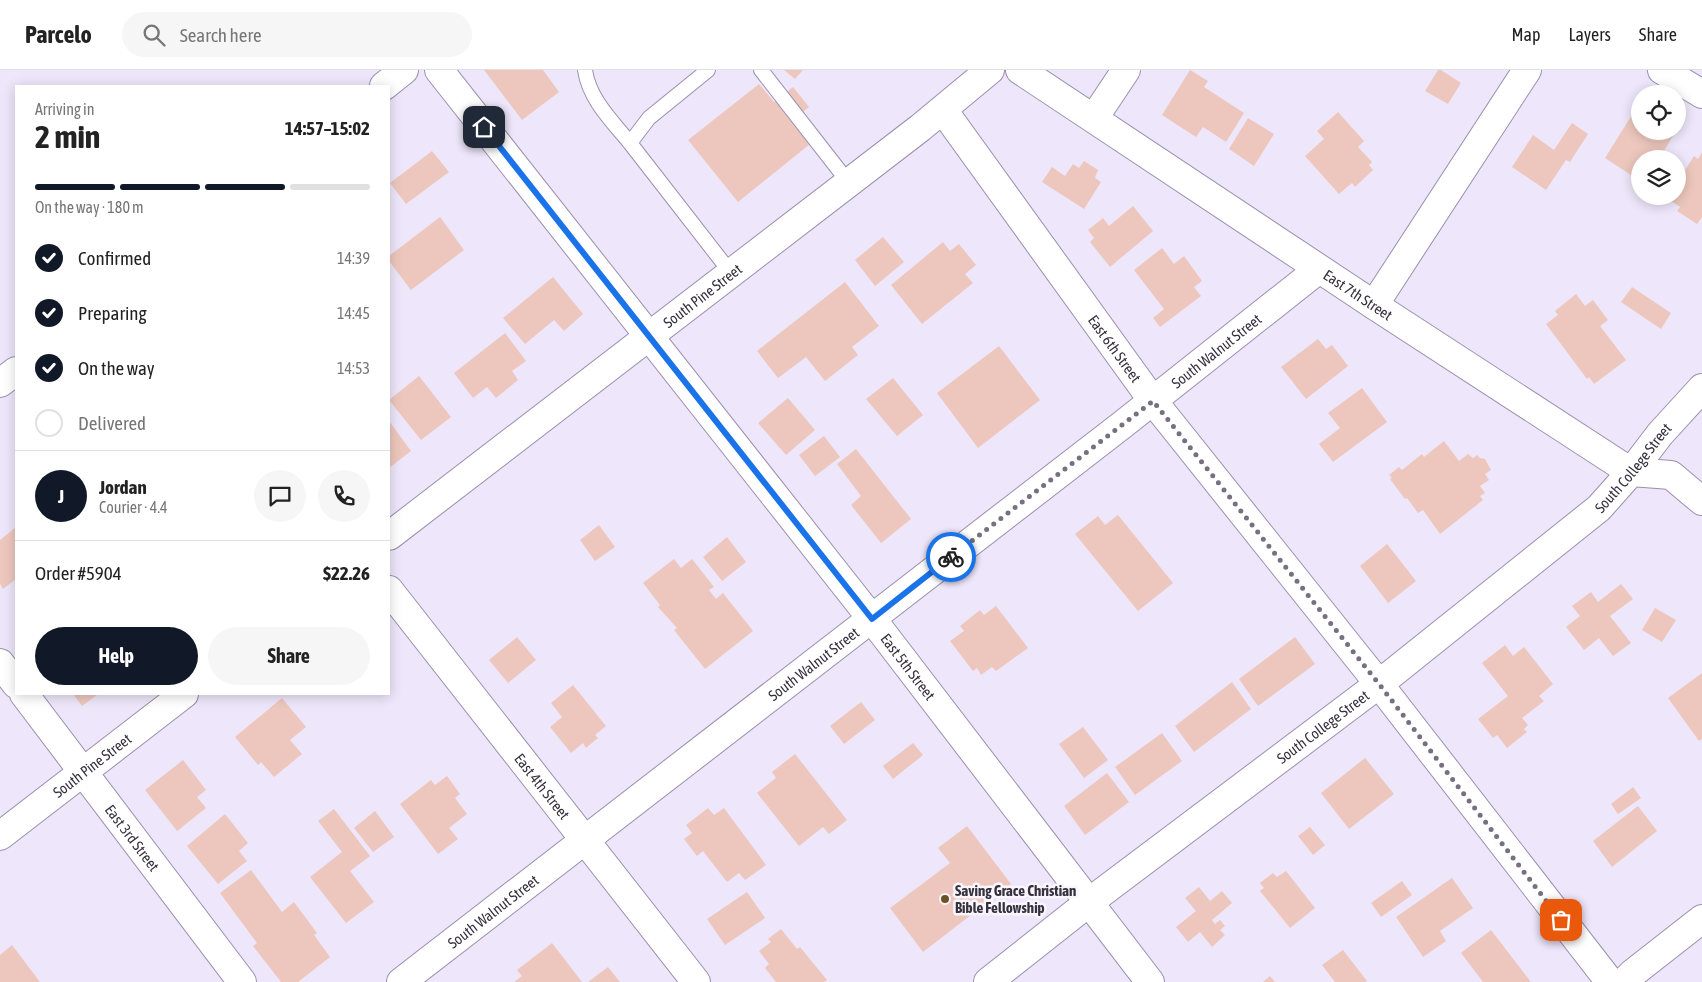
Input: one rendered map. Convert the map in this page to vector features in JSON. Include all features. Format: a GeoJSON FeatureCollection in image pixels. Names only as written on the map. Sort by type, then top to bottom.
{"type":"FeatureCollection","features":[{"type":"Feature","properties":{"kind":"street"},"geometry":{"type":"LineString","coordinates":[[385,85],[404,70]]}},
{"type":"Feature","properties":{"kind":"street","name":"East 5th Street"},"geometry":{"type":"LineString","coordinates":[[439,70],[872,619],[1150,982]]}},
{"type":"Feature","properties":{"kind":"street","name":"South Pine Street"},"geometry":{"type":"LineString","coordinates":[[390,535],[849,183],[943,110],[990,70]]}},
{"type":"Feature","properties":{"kind":"street","name":"East 7th Street"},"geometry":{"type":"LineString","coordinates":[[1020,70],[1374,305],[1631,472],[1671,476],[1702,501]]}},
{"type":"Feature","properties":{"kind":"street"},"geometry":{"type":"LineString","coordinates":[[1094,118],[1126,70]]}},
{"type":"Feature","properties":{"kind":"street"},"geometry":{"type":"LineString","coordinates":[[1374,305],[1527,70]]}},
{"type":"Feature","properties":{"kind":"street"},"geometry":{"type":"LineString","coordinates":[[1662,70],[1702,94]]}},
{"type":"Feature","properties":{"kind":"street","name":"East 6th Street"},"geometry":{"type":"LineString","coordinates":[[943,110],[1153,401],[1379,684],[1610,982]]}},
{"type":"Feature","properties":{"kind":"street","name":"South Walnut Street"},"geometry":{"type":"LineString","coordinates":[[401,982],[1153,401],[1319,268]]}},
{"type":"Feature","properties":{"kind":"street"},"geometry":{"type":"LineString","coordinates":[[0,383],[15,372]]}},
{"type":"Feature","properties":{"kind":"street","name":"South College Street"},"geometry":{"type":"LineString","coordinates":[[988,982],[1088,903],[1379,684],[1599,508],[1631,472],[1660,434],[1702,388]]}},
{"type":"Feature","properties":{"kind":"street","name":"East 4th Street"},"geometry":{"type":"LineString","coordinates":[[390,591],[696,982]]}},
{"type":"Feature","properties":{"kind":"street"},"geometry":{"type":"LineString","coordinates":[[0,663],[15,683]]}},
{"type":"Feature","properties":{"kind":"street","name":"East 3rd Street"},"geometry":{"type":"LineString","coordinates":[[25,695],[242,982]]}},
{"type":"Feature","properties":{"kind":"street","name":"South Pine Street"},"geometry":{"type":"LineString","coordinates":[[0,836],[183,695]]}},
{"type":"Feature","properties":{"kind":"street"},"geometry":{"type":"LineString","coordinates":[[1624,982],[1702,919]]}},
{"type":"Feature","properties":{"kind":"lane"},"geometry":{"type":"LineString","coordinates":[[585,70],[587,83],[598,103],[731,273]]}},
{"type":"Feature","properties":{"kind":"lane"},"geometry":{"type":"LineString","coordinates":[[630,143],[649,118],[708,70]]}},
{"type":"Feature","properties":{"kind":"lane"},"geometry":{"type":"LineString","coordinates":[[761,70],[849,183]]}},
{"type":"Feature","properties":{"kind":"building"},"geometry":{"type":"Polygon","coordinates":[[[484,70],[543,70],[559,92],[522,120],[484,70]]]}},
{"type":"Feature","properties":{"kind":"building"},"geometry":{"type":"Polygon","coordinates":[[[784,70],[803,70],[795,79],[784,70]]]}},
{"type":"Feature","properties":{"kind":"building"},"geometry":{"type":"Polygon","coordinates":[[[1190,70],[1208,81],[1204,87],[1244,113],[1226,142],[1203,127],[1196,137],[1162,115],[1190,70]]]}},
{"type":"Feature","properties":{"kind":"building"},"geometry":{"type":"Polygon","coordinates":[[[1438,70],[1461,83],[1448,104],[1425,91],[1438,70]]]}},
{"type":"Feature","properties":{"kind":"building"},"geometry":{"type":"Polygon","coordinates":[[[759,84],[774,102],[793,87],[809,107],[792,121],[810,144],[738,202],[688,140],[759,84]]]}},
{"type":"Feature","properties":{"kind":"building"},"geometry":{"type":"Polygon","coordinates":[[[1338,112],[1364,141],[1358,147],[1372,162],[1369,165],[1373,170],[1355,187],[1352,183],[1339,194],[1305,156],[1324,139],[1317,131],[1338,112]]]}},
{"type":"Feature","properties":{"kind":"building"},"geometry":{"type":"Polygon","coordinates":[[[1631,116],[1631,140],[1671,140],[1664,150],[1631,150],[1631,175],[1605,158],[1631,116]]]}},
{"type":"Feature","properties":{"kind":"building"},"geometry":{"type":"Polygon","coordinates":[[[1248,118],[1274,134],[1254,166],[1229,149],[1248,118]]]}},
{"type":"Feature","properties":{"kind":"building"},"geometry":{"type":"Polygon","coordinates":[[[1572,123],[1588,134],[1570,162],[1566,160],[1546,190],[1512,167],[1533,135],[1554,150],[1572,123]]]}},
{"type":"Feature","properties":{"kind":"building"},"geometry":{"type":"Polygon","coordinates":[[[432,151],[449,172],[406,204],[390,183],[432,151]]]}},
{"type":"Feature","properties":{"kind":"building"},"geometry":{"type":"Polygon","coordinates":[[[1702,152],[1702,217],[1697,224],[1677,211],[1680,207],[1677,205],[1686,205],[1686,169],[1694,156],[1698,159],[1702,152]]]}},
{"type":"Feature","properties":{"kind":"building"},"geometry":{"type":"Polygon","coordinates":[[[1084,161],[1098,170],[1095,178],[1101,182],[1084,209],[1042,182],[1052,167],[1065,176],[1073,164],[1079,168],[1084,161]]]}},
{"type":"Feature","properties":{"kind":"building"},"geometry":{"type":"Polygon","coordinates":[[[1133,206],[1153,231],[1110,267],[1090,242],[1094,238],[1088,230],[1103,218],[1109,226],[1133,206]]]}},
{"type":"Feature","properties":{"kind":"building"},"geometry":{"type":"Polygon","coordinates":[[[440,217],[464,250],[411,290],[390,262],[390,255],[440,217]]]}},
{"type":"Feature","properties":{"kind":"building"},"geometry":{"type":"Polygon","coordinates":[[[883,237],[904,262],[875,286],[855,260],[883,237]]]}},
{"type":"Feature","properties":{"kind":"building"},"geometry":{"type":"Polygon","coordinates":[[[943,242],[950,251],[959,244],[976,265],[965,274],[973,283],[922,324],[891,285],[943,242]]]}},
{"type":"Feature","properties":{"kind":"building"},"geometry":{"type":"Polygon","coordinates":[[[1162,248],[1174,264],[1184,256],[1202,281],[1194,287],[1201,296],[1160,327],[1153,318],[1164,309],[1134,270],[1162,248]]]}},
{"type":"Feature","properties":{"kind":"building"},"geometry":{"type":"Polygon","coordinates":[[[553,277],[583,314],[564,331],[554,320],[525,344],[503,318],[553,277]]]}},
{"type":"Feature","properties":{"kind":"building"},"geometry":{"type":"Polygon","coordinates":[[[845,282],[879,326],[852,347],[858,355],[825,381],[806,357],[778,378],[757,351],[845,282]]]}},
{"type":"Feature","properties":{"kind":"building"},"geometry":{"type":"Polygon","coordinates":[[[1632,287],[1671,313],[1661,329],[1621,302],[1632,287]]]}},
{"type":"Feature","properties":{"kind":"building"},"geometry":{"type":"Polygon","coordinates":[[[1576,294],[1585,306],[1593,300],[1608,320],[1600,326],[1626,360],[1594,384],[1589,377],[1587,379],[1546,324],[1558,315],[1555,311],[1576,294]]]}},
{"type":"Feature","properties":{"kind":"building"},"geometry":{"type":"Polygon","coordinates":[[[505,333],[526,361],[512,371],[518,380],[496,398],[487,387],[473,398],[454,373],[505,333]]]}},
{"type":"Feature","properties":{"kind":"building"},"geometry":{"type":"Polygon","coordinates":[[[1318,339],[1326,349],[1332,345],[1348,366],[1306,399],[1281,367],[1318,339]]]}},
{"type":"Feature","properties":{"kind":"building"},"geometry":{"type":"Polygon","coordinates":[[[999,346],[1040,400],[978,448],[937,393],[999,346]]]}},
{"type":"Feature","properties":{"kind":"building"},"geometry":{"type":"Polygon","coordinates":[[[419,376],[451,417],[421,440],[390,399],[419,376]]]}},
{"type":"Feature","properties":{"kind":"building"},"geometry":{"type":"Polygon","coordinates":[[[893,378],[923,415],[897,436],[866,399],[893,378]]]}},
{"type":"Feature","properties":{"kind":"building"},"geometry":{"type":"Polygon","coordinates":[[[1362,388],[1387,422],[1333,462],[1319,444],[1340,428],[1328,413],[1362,388]]]}},
{"type":"Feature","properties":{"kind":"building"},"geometry":{"type":"Polygon","coordinates":[[[788,398],[815,430],[786,455],[758,423],[788,398]]]}},
{"type":"Feature","properties":{"kind":"building"},"geometry":{"type":"Polygon","coordinates":[[[390,422],[411,451],[390,467],[390,422]]]}},
{"type":"Feature","properties":{"kind":"building"},"geometry":{"type":"Polygon","coordinates":[[[824,436],[840,457],[815,476],[799,455],[824,436]]]}},
{"type":"Feature","properties":{"kind":"building"},"geometry":{"type":"Polygon","coordinates":[[[1444,441],[1459,461],[1468,454],[1473,458],[1477,455],[1485,459],[1491,470],[1485,474],[1489,480],[1480,486],[1485,493],[1480,496],[1483,500],[1440,534],[1423,510],[1418,513],[1407,498],[1405,499],[1389,475],[1399,467],[1402,470],[1422,454],[1424,457],[1444,441]]]}},
{"type":"Feature","properties":{"kind":"building"},"geometry":{"type":"Polygon","coordinates":[[[856,449],[911,519],[881,543],[851,505],[861,496],[837,464],[856,449]]]}},
{"type":"Feature","properties":{"kind":"building"},"geometry":{"type":"Polygon","coordinates":[[[1118,515],[1173,583],[1138,611],[1075,534],[1098,516],[1105,525],[1118,515]]]}},
{"type":"Feature","properties":{"kind":"building"},"geometry":{"type":"Polygon","coordinates":[[[599,525],[615,547],[595,561],[580,540],[599,525]]]}},
{"type":"Feature","properties":{"kind":"building"},"geometry":{"type":"Polygon","coordinates":[[[15,528],[15,580],[3,589],[0,584],[0,540],[15,528]]]}},
{"type":"Feature","properties":{"kind":"building"},"geometry":{"type":"Polygon","coordinates":[[[727,537],[746,562],[722,581],[703,557],[727,537]]]}},
{"type":"Feature","properties":{"kind":"building"},"geometry":{"type":"Polygon","coordinates":[[[1387,544],[1416,581],[1388,603],[1360,566],[1387,544]]]}},
{"type":"Feature","properties":{"kind":"building"},"geometry":{"type":"Polygon","coordinates":[[[674,559],[681,568],[692,559],[714,587],[709,590],[716,599],[723,593],[753,631],[705,669],[674,630],[677,628],[658,607],[660,605],[643,583],[674,559]]]}},
{"type":"Feature","properties":{"kind":"building"},"geometry":{"type":"Polygon","coordinates":[[[1621,584],[1633,599],[1610,616],[1631,643],[1613,656],[1599,638],[1584,650],[1566,627],[1580,616],[1572,606],[1591,592],[1598,602],[1621,584]]]}},
{"type":"Feature","properties":{"kind":"building"},"geometry":{"type":"Polygon","coordinates":[[[996,606],[1028,648],[996,671],[992,667],[981,675],[977,668],[973,671],[950,641],[964,631],[960,626],[980,610],[984,615],[996,606]]]}},
{"type":"Feature","properties":{"kind":"building"},"geometry":{"type":"Polygon","coordinates":[[[1655,608],[1676,620],[1662,642],[1642,630],[1655,608]]]}},
{"type":"Feature","properties":{"kind":"building"},"geometry":{"type":"Polygon","coordinates":[[[517,637],[536,660],[508,683],[489,660],[517,637]]]}},
{"type":"Feature","properties":{"kind":"building"},"geometry":{"type":"Polygon","coordinates":[[[1295,637],[1315,664],[1258,706],[1239,679],[1295,637]]]}},
{"type":"Feature","properties":{"kind":"building"},"geometry":{"type":"Polygon","coordinates":[[[1505,645],[1513,656],[1524,647],[1553,684],[1539,696],[1544,701],[1522,718],[1528,725],[1524,729],[1527,732],[1507,748],[1497,735],[1493,738],[1478,719],[1508,696],[1482,663],[1505,645]]]}},
{"type":"Feature","properties":{"kind":"building"},"geometry":{"type":"Polygon","coordinates":[[[1702,673],[1702,739],[1699,741],[1668,698],[1702,673]]]}},
{"type":"Feature","properties":{"kind":"building"},"geometry":{"type":"Polygon","coordinates":[[[1232,682],[1251,709],[1194,752],[1175,726],[1232,682]]]}},
{"type":"Feature","properties":{"kind":"building"},"geometry":{"type":"Polygon","coordinates":[[[573,685],[606,726],[595,735],[598,738],[586,748],[583,743],[571,753],[550,727],[562,717],[551,703],[573,685]]]}},
{"type":"Feature","properties":{"kind":"building"},"geometry":{"type":"Polygon","coordinates":[[[74,695],[97,695],[82,706],[74,695]]]}},
{"type":"Feature","properties":{"kind":"building"},"geometry":{"type":"Polygon","coordinates":[[[282,698],[306,727],[290,740],[302,754],[274,777],[261,762],[258,765],[235,737],[282,698]]]}},
{"type":"Feature","properties":{"kind":"building"},"geometry":{"type":"Polygon","coordinates":[[[861,702],[875,720],[844,744],[830,726],[861,702]]]}},
{"type":"Feature","properties":{"kind":"building"},"geometry":{"type":"Polygon","coordinates":[[[1083,727],[1108,760],[1084,778],[1059,744],[1083,727]]]}},
{"type":"Feature","properties":{"kind":"building"},"geometry":{"type":"Polygon","coordinates":[[[1162,733],[1182,761],[1135,795],[1115,767],[1162,733]]]}},
{"type":"Feature","properties":{"kind":"building"},"geometry":{"type":"Polygon","coordinates":[[[913,743],[923,755],[893,779],[883,766],[913,743]]]}},
{"type":"Feature","properties":{"kind":"building"},"geometry":{"type":"Polygon","coordinates":[[[795,754],[847,820],[829,834],[823,827],[799,846],[757,793],[776,778],[772,772],[795,754]]]}},
{"type":"Feature","properties":{"kind":"building"},"geometry":{"type":"Polygon","coordinates":[[[1365,758],[1394,794],[1349,829],[1321,793],[1365,758]]]}},
{"type":"Feature","properties":{"kind":"building"},"geometry":{"type":"Polygon","coordinates":[[[183,760],[206,790],[197,797],[206,808],[177,831],[145,790],[183,760]]]}},
{"type":"Feature","properties":{"kind":"building"},"geometry":{"type":"Polygon","coordinates":[[[1107,773],[1129,802],[1085,835],[1064,806],[1107,773]]]}},
{"type":"Feature","properties":{"kind":"building"},"geometry":{"type":"Polygon","coordinates":[[[447,776],[460,794],[455,798],[467,814],[449,828],[458,839],[438,854],[400,804],[431,780],[435,785],[447,776]]]}},
{"type":"Feature","properties":{"kind":"building"},"geometry":{"type":"Polygon","coordinates":[[[1633,787],[1641,798],[1618,814],[1611,804],[1633,787]]]}},
{"type":"Feature","properties":{"kind":"building"},"geometry":{"type":"Polygon","coordinates":[[[1638,806],[1657,831],[1612,867],[1593,841],[1638,806]]]}},
{"type":"Feature","properties":{"kind":"building"},"geometry":{"type":"Polygon","coordinates":[[[708,808],[714,815],[724,808],[766,865],[745,880],[739,873],[727,882],[703,851],[697,856],[684,839],[692,833],[686,825],[708,808]]]}},
{"type":"Feature","properties":{"kind":"building"},"geometry":{"type":"Polygon","coordinates":[[[334,809],[370,856],[350,871],[374,902],[346,923],[310,877],[342,852],[318,821],[334,809]]]}},
{"type":"Feature","properties":{"kind":"building"},"geometry":{"type":"Polygon","coordinates":[[[375,811],[394,837],[373,852],[354,828],[375,811]]]}},
{"type":"Feature","properties":{"kind":"building"},"geometry":{"type":"Polygon","coordinates":[[[225,814],[248,843],[239,851],[247,861],[218,884],[187,846],[225,814]]]}},
{"type":"Feature","properties":{"kind":"building"},"geometry":{"type":"Polygon","coordinates":[[[967,826],[1011,884],[923,952],[890,908],[950,863],[938,848],[967,826]]]}},
{"type":"Feature","properties":{"kind":"building"},"geometry":{"type":"Polygon","coordinates":[[[1310,827],[1325,845],[1313,855],[1298,836],[1310,827]]]}},
{"type":"Feature","properties":{"kind":"building"},"geometry":{"type":"Polygon","coordinates":[[[251,870],[282,912],[294,902],[317,933],[314,935],[330,957],[298,982],[281,982],[253,946],[257,943],[220,893],[251,870]]]}},
{"type":"Feature","properties":{"kind":"building"},"geometry":{"type":"Polygon","coordinates":[[[1286,871],[1315,908],[1290,928],[1260,891],[1264,888],[1260,883],[1273,873],[1277,877],[1286,871]]]}},
{"type":"Feature","properties":{"kind":"building"},"geometry":{"type":"Polygon","coordinates":[[[1452,878],[1473,908],[1440,931],[1446,941],[1423,957],[1396,917],[1452,878]]]}},
{"type":"Feature","properties":{"kind":"building"},"geometry":{"type":"Polygon","coordinates":[[[1402,881],[1412,895],[1381,917],[1371,903],[1402,881]]]}},
{"type":"Feature","properties":{"kind":"building"},"geometry":{"type":"Polygon","coordinates":[[[1199,887],[1210,901],[1222,891],[1232,903],[1212,920],[1215,924],[1220,920],[1225,926],[1220,930],[1225,935],[1212,947],[1200,932],[1188,942],[1176,927],[1196,911],[1185,898],[1199,887]]]}},
{"type":"Feature","properties":{"kind":"building"},"geometry":{"type":"Polygon","coordinates":[[[747,892],[765,918],[725,945],[707,919],[747,892]]]}},
{"type":"Feature","properties":{"kind":"building"},"geometry":{"type":"Polygon","coordinates":[[[781,929],[797,949],[800,947],[827,980],[824,982],[776,982],[765,968],[769,964],[759,951],[771,942],[768,939],[781,929]]]}},
{"type":"Feature","properties":{"kind":"building"},"geometry":{"type":"Polygon","coordinates":[[[1491,930],[1531,982],[1483,982],[1461,953],[1491,930]]]}},
{"type":"Feature","properties":{"kind":"building"},"geometry":{"type":"Polygon","coordinates":[[[552,943],[582,982],[514,982],[522,976],[517,970],[552,943]]]}},
{"type":"Feature","properties":{"kind":"building"},"geometry":{"type":"Polygon","coordinates":[[[12,945],[40,982],[0,982],[0,955],[12,945]]]}},
{"type":"Feature","properties":{"kind":"building"},"geometry":{"type":"Polygon","coordinates":[[[1343,950],[1367,981],[1335,982],[1322,965],[1343,950]]]}},
{"type":"Feature","properties":{"kind":"building"},"geometry":{"type":"Polygon","coordinates":[[[608,967],[620,982],[588,982],[608,967]]]}},
{"type":"Feature","properties":{"kind":"building"},"geometry":{"type":"Polygon","coordinates":[[[1270,976],[1275,982],[1263,982],[1270,976]]]}},
{"type":"Feature","properties":{"kind":"way so far"},"geometry":{"type":"LineString","coordinates":[[951,557],[1153,401],[1379,684],[1561,920]]}},
{"type":"Feature","properties":{"kind":"place","name":"Saving Grace Christian Bible Fellowship"},"geometry":{"type":"Point","coordinates":[945,899]}},
{"type":"Feature","properties":{"kind":"route"},"geometry":{"type":"LineString","coordinates":[[484,127],[872,619],[951,557]]}}]}
